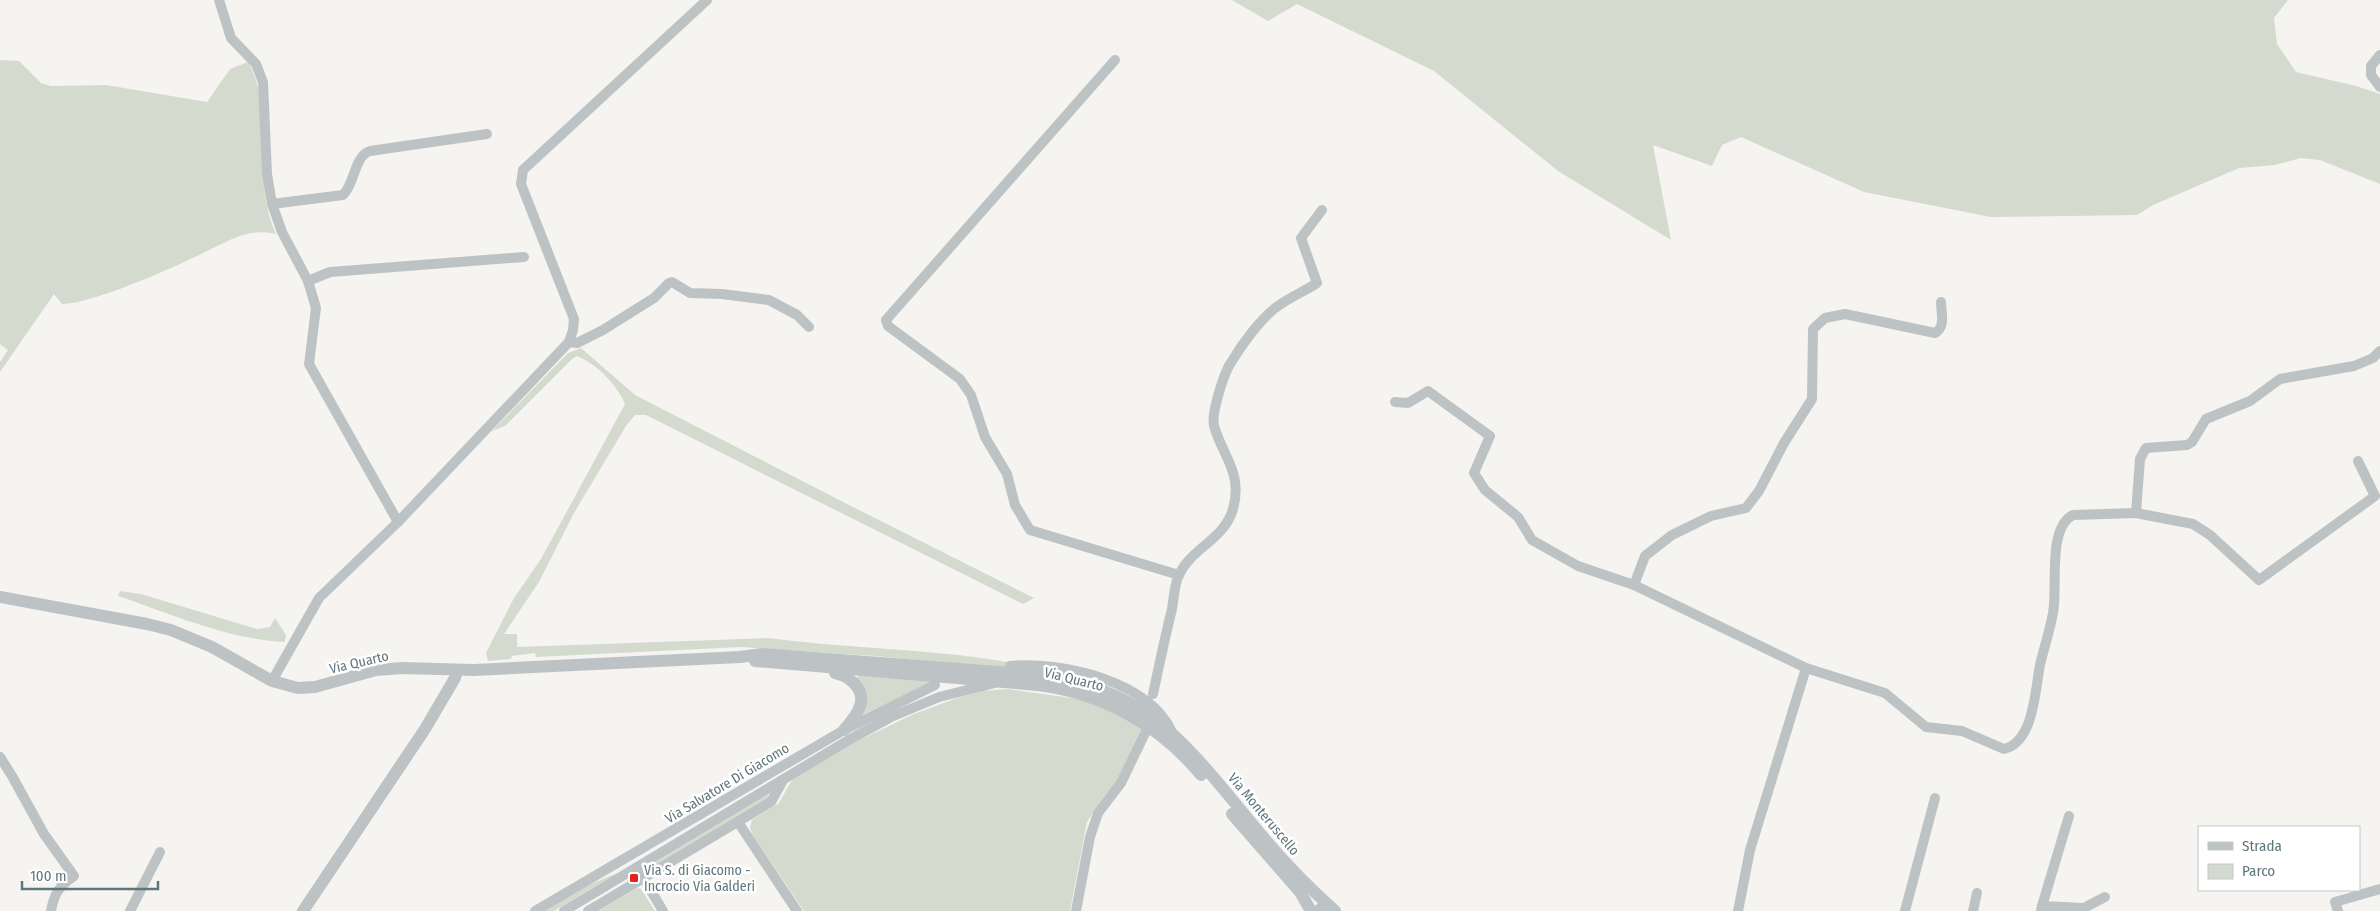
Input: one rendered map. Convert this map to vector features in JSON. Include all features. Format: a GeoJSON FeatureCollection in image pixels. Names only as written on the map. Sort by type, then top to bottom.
{"type":"FeatureCollection","features":[{"type":"Feature","properties":{"kind":"street"},"geometry":{"type":"LineString","coordinates":[[219,0],[231,38],[256,64],[263,82],[267,174],[272,204],[282,232],[308,282],[316,308],[309,364],[398,522]]}},
{"type":"Feature","properties":{"kind":"street"},"geometry":{"type":"LineString","coordinates":[[272,681],[319,598],[398,522],[569,342],[574,319],[521,184],[523,170],[707,0]]}},
{"type":"Feature","properties":{"kind":"street"},"geometry":{"type":"LineString","coordinates":[[2380,55],[2371,66],[2371,75],[2380,87]]}},
{"type":"Feature","properties":{"kind":"street"},"geometry":{"type":"LineString","coordinates":[[1115,60],[886,320],[888,326],[960,379],[971,395],[985,437],[1007,474],[1015,505],[1030,530],[1179,575]]}},
{"type":"Feature","properties":{"kind":"street"},"geometry":{"type":"LineString","coordinates":[[272,204],[344,196],[366,152],[487,134]]}},
{"type":"Feature","properties":{"kind":"street"},"geometry":{"type":"LineString","coordinates":[[1153,694],[1179,575],[1194,556],[1222,531],[1228,523],[1234,508],[1235,474],[1213,419],[1227,371],[1231,361],[1263,320],[1276,307],[1317,282],[1301,238],[1322,210]]}},
{"type":"Feature","properties":{"kind":"street"},"geometry":{"type":"LineString","coordinates":[[308,282],[330,272],[524,257]]}},
{"type":"Feature","properties":{"kind":"street"},"geometry":{"type":"LineString","coordinates":[[569,342],[577,343],[603,330],[654,298],[672,282],[690,293],[722,294],[769,300],[797,315],[809,327]]}},
{"type":"Feature","properties":{"kind":"street"},"geometry":{"type":"LineString","coordinates":[[1634,585],[1645,556],[1672,536],[1711,516],[1746,508],[1759,490],[1784,443],[1812,399],[1813,329],[1825,318],[1845,314],[1935,333],[1940,330],[1942,324],[1941,302]]}},
{"type":"Feature","properties":{"kind":"street"},"geometry":{"type":"LineString","coordinates":[[2136,513],[2140,459],[2146,448],[2187,445],[2192,442],[2206,418],[2250,400],[2280,379],[2354,366],[2373,358],[2380,351]]}},
{"type":"Feature","properties":{"kind":"street"},"geometry":{"type":"LineString","coordinates":[[1395,402],[1408,403],[1428,391],[1490,436],[1474,473],[1485,490],[1518,517],[1532,540],[1578,566],[1634,585],[1806,668],[1885,693],[1926,726],[1962,730],[1998,747],[2010,747],[2021,737],[2032,710],[2053,612],[2056,553],[2060,526],[2064,519],[2073,516],[2136,513],[2192,524],[2210,535],[2259,580],[2375,496],[2358,462]]}},
{"type":"Feature","properties":{"kind":"street","name":"Via Quarto"},"geometry":{"type":"LineString","coordinates":[[0,597],[171,630],[212,647],[272,681],[306,688],[389,669],[415,667],[457,670],[740,657],[762,654],[1054,677],[1113,695],[1154,717],[1173,733]]}},
{"type":"Feature","properties":{"kind":"street","name":"Via Quarto"},"geometry":{"type":"LineString","coordinates":[[740,657],[763,662],[995,683],[1038,685],[1074,692],[1110,704],[1154,730],[1197,770],[1250,836],[1318,910]]}},
{"type":"Feature","properties":{"kind":"street"},"geometry":{"type":"LineString","coordinates":[[1010,666],[1050,666],[1078,672],[1117,685],[1150,703],[1166,719],[1173,733]]}},
{"type":"Feature","properties":{"kind":"street"},"geometry":{"type":"LineString","coordinates":[[829,668],[849,679],[856,686],[860,695],[859,712],[844,730]]}},
{"type":"Feature","properties":{"kind":"street"},"geometry":{"type":"LineString","coordinates":[[1738,911],[1750,850],[1806,668]]}},
{"type":"Feature","properties":{"kind":"street"},"geometry":{"type":"LineString","coordinates":[[303,911],[425,729],[455,678],[457,670]]}},
{"type":"Feature","properties":{"kind":"street","name":"Via Salvatore Di Giacomo"},"geometry":{"type":"LineString","coordinates":[[564,911],[891,717],[939,697],[995,683]]}},
{"type":"Feature","properties":{"kind":"street","name":"Via Salvatore Di Giacomo"},"geometry":{"type":"LineString","coordinates":[[535,911],[844,730],[935,685]]}},
{"type":"Feature","properties":{"kind":"street"},"geometry":{"type":"LineString","coordinates":[[1076,911],[1090,837],[1098,813],[1121,784],[1145,733]]}},
{"type":"Feature","properties":{"kind":"street","name":"Via Monteruscello"},"geometry":{"type":"LineString","coordinates":[[1173,733],[1200,760],[1288,865],[1335,911]]}},
{"type":"Feature","properties":{"kind":"street"},"geometry":{"type":"LineString","coordinates":[[0,757],[44,834],[74,876],[62,885],[54,895],[52,911]]}},
{"type":"Feature","properties":{"kind":"street","name":"Via Salvatore Di Giacomo"},"geometry":{"type":"LineString","coordinates":[[588,911],[771,802],[783,780]]}},
{"type":"Feature","properties":{"kind":"street"},"geometry":{"type":"LineString","coordinates":[[1905,911],[1935,798]]}},
{"type":"Feature","properties":{"kind":"street"},"geometry":{"type":"LineString","coordinates":[[2069,816],[2041,908],[2084,908],[2105,896]]}},
{"type":"Feature","properties":{"kind":"street"},"geometry":{"type":"LineString","coordinates":[[738,822],[797,911]]}},
{"type":"Feature","properties":{"kind":"street"},"geometry":{"type":"LineString","coordinates":[[130,911],[160,852]]}},
{"type":"Feature","properties":{"kind":"street"},"geometry":{"type":"LineString","coordinates":[[631,856],[662,911]]}},
{"type":"Feature","properties":{"kind":"street"},"geometry":{"type":"LineString","coordinates":[[2338,911],[2335,902],[2380,889]]}},
{"type":"Feature","properties":{"kind":"street"},"geometry":{"type":"LineString","coordinates":[[1973,911],[1978,893]]}},
{"type":"Feature","properties":{"kind":"green space"},"geometry":{"type":"Polygon","coordinates":[[[1232,0],[2288,0],[2274,18],[2277,44],[2296,72],[2356,86],[2380,94],[2380,184],[2320,160],[2301,158],[2275,165],[2239,168],[2153,205],[2137,215],[1991,217],[1864,192],[1741,137],[1722,145],[1712,166],[1653,145],[1671,240],[1558,171],[1434,71],[1297,4],[1268,21],[1232,0]]]}},
{"type":"Feature","properties":{"kind":"green space"},"geometry":{"type":"Polygon","coordinates":[[[0,60],[19,61],[41,83],[51,86],[106,85],[207,102],[230,69],[248,62],[256,81],[261,101],[265,191],[268,213],[276,234],[256,232],[229,240],[153,276],[92,298],[62,304],[54,294],[0,372],[0,362],[8,350],[0,344],[0,60]]]}},
{"type":"Feature","properties":{"kind":"green space"},"geometry":{"type":"Polygon","coordinates":[[[581,348],[635,395],[1034,598],[1023,604],[646,415],[635,415],[626,426],[574,513],[539,582],[504,634],[517,634],[517,647],[769,638],[977,657],[1007,662],[1009,669],[875,656],[741,647],[536,657],[535,653],[512,656],[511,659],[488,661],[486,653],[514,598],[541,559],[625,404],[606,376],[592,364],[577,356],[505,426],[492,431],[568,353],[581,348]]]}},
{"type":"Feature","properties":{"kind":"green space"},"geometry":{"type":"Polygon","coordinates":[[[120,591],[141,594],[257,629],[270,627],[275,618],[286,635],[285,642],[243,636],[201,625],[118,596],[120,591]]]}},
{"type":"Feature","properties":{"kind":"green space"},"geometry":{"type":"Polygon","coordinates":[[[859,675],[934,681],[862,715],[856,679],[859,675]]]}},
{"type":"Feature","properties":{"kind":"green space"},"geometry":{"type":"Polygon","coordinates":[[[1008,689],[1086,700],[1142,727],[1117,781],[1099,803],[1087,822],[1070,911],[804,911],[752,834],[750,827],[752,820],[779,803],[793,778],[847,746],[914,714],[960,697],[983,691],[1008,689]]]}},
{"type":"Feature","properties":{"kind":"green space"},"geometry":{"type":"Polygon","coordinates":[[[767,795],[770,799],[652,868],[651,865],[767,795]]]}},
{"type":"Feature","properties":{"kind":"green space"},"geometry":{"type":"Polygon","coordinates":[[[617,873],[554,911],[543,911],[582,888],[617,873]]]}},
{"type":"Feature","properties":{"kind":"green space"},"geometry":{"type":"Polygon","coordinates":[[[637,888],[641,889],[655,911],[598,911],[637,888]]]}},
{"type":"Feature","properties":{"kind":"place","name":"Via S. di Giacomo - Incrocio Via Galderi"},"geometry":{"type":"Point","coordinates":[634,878]}}]}
